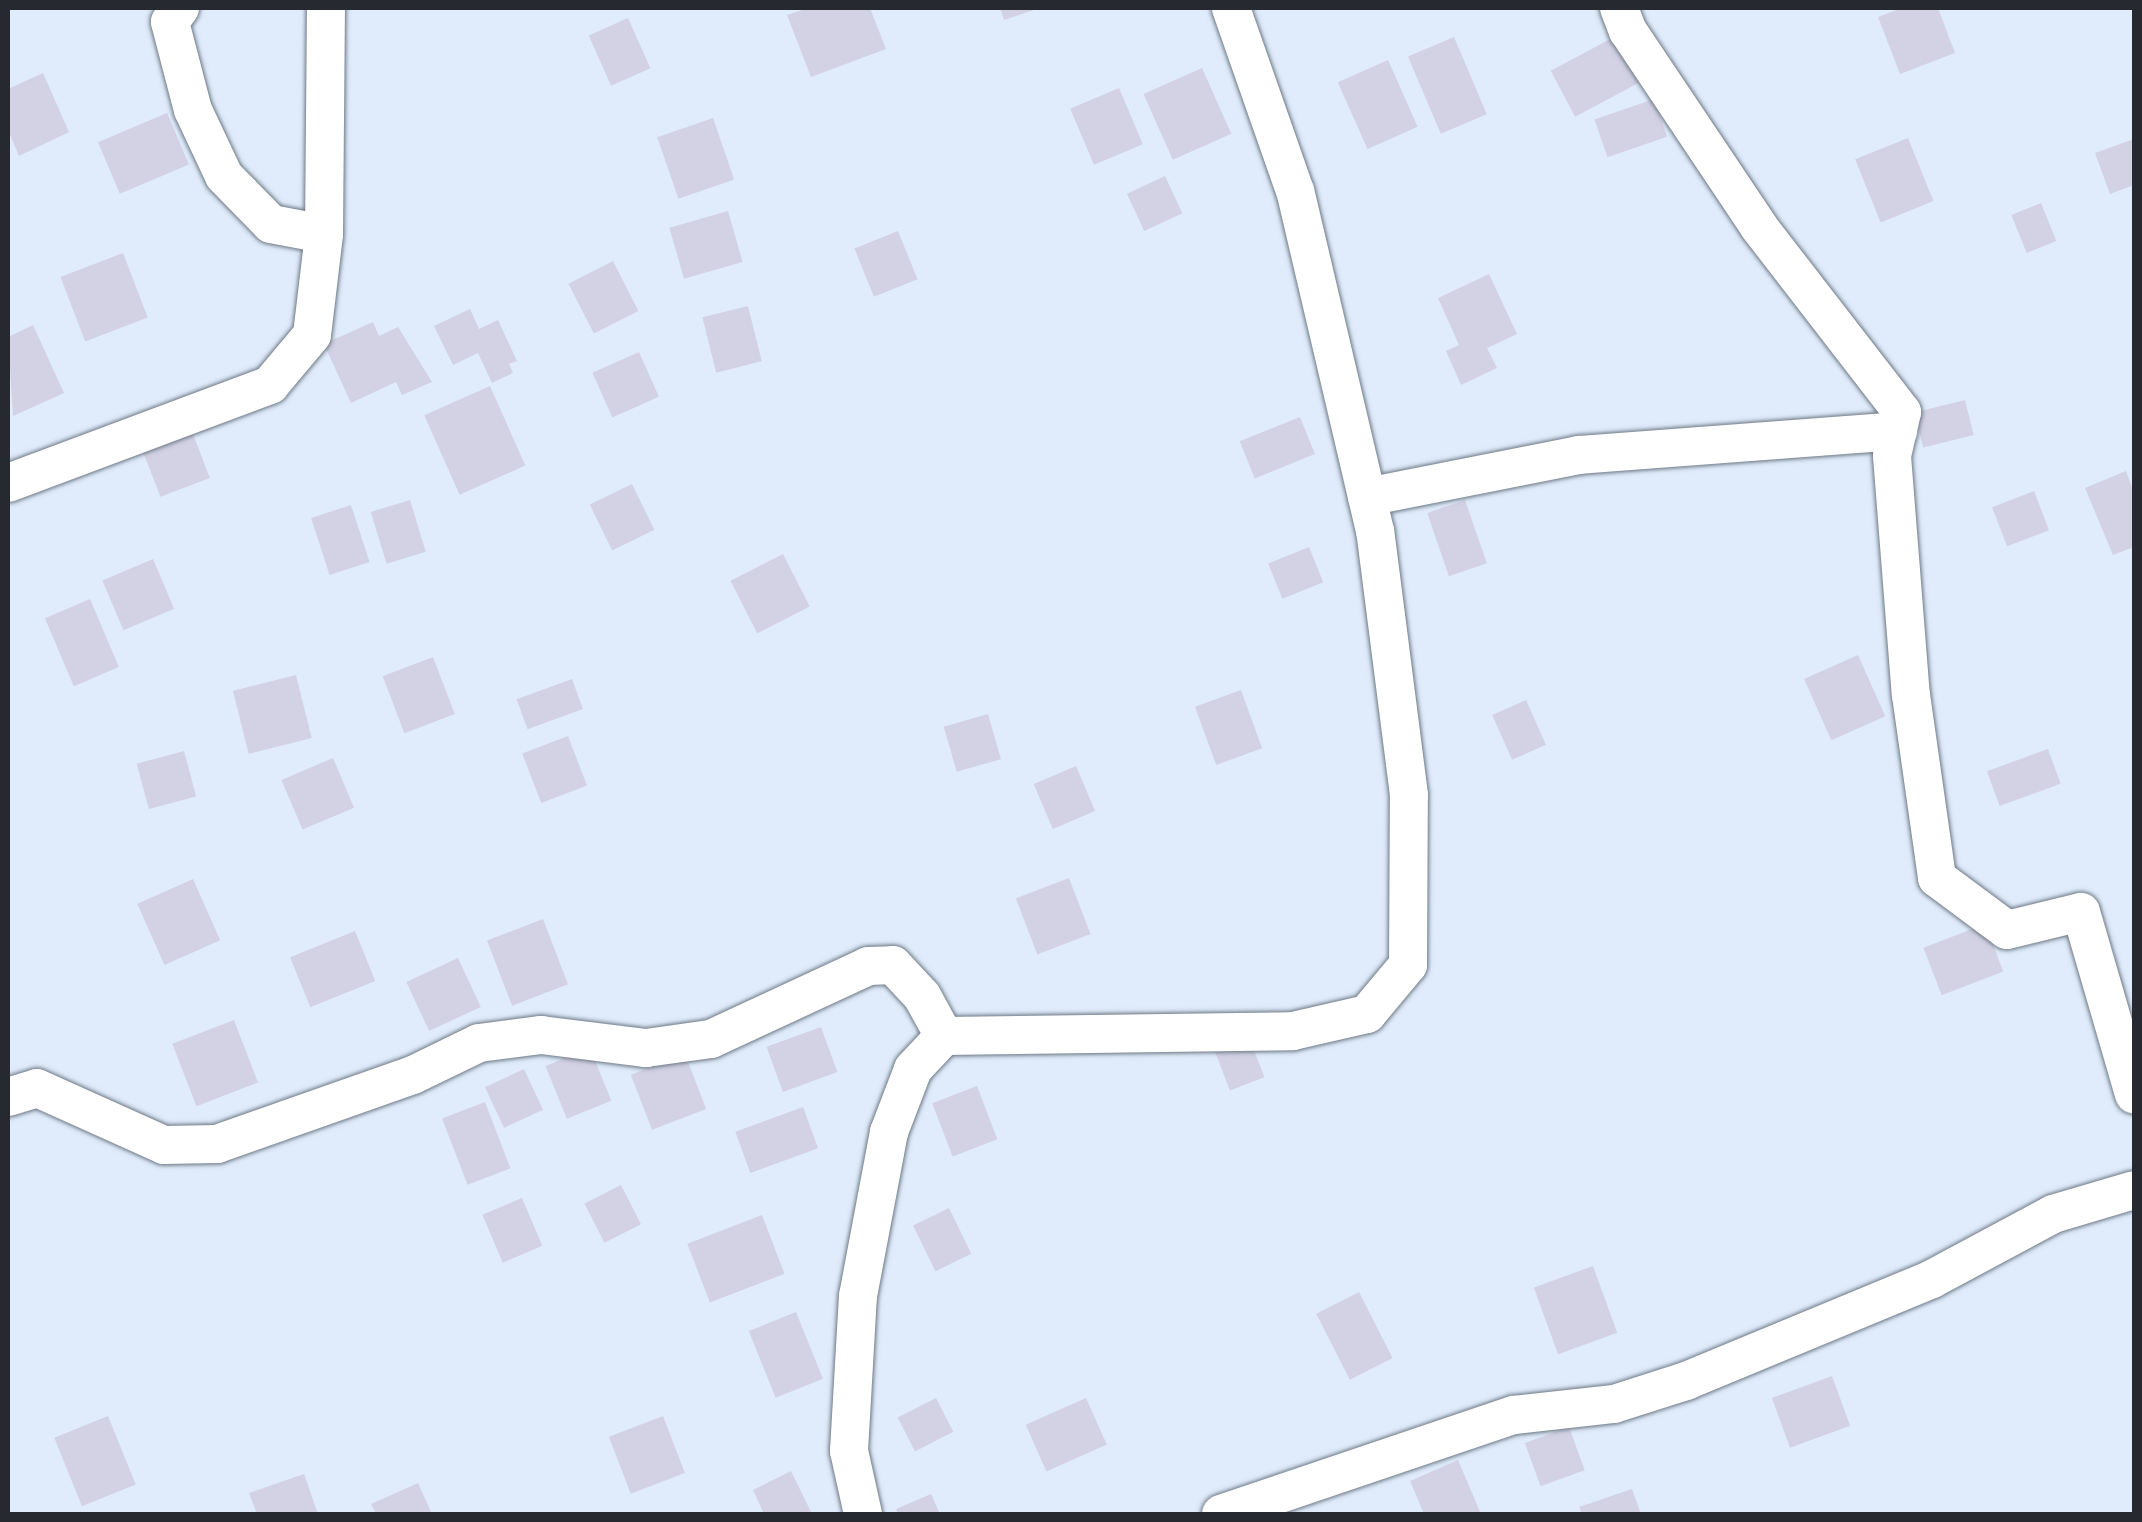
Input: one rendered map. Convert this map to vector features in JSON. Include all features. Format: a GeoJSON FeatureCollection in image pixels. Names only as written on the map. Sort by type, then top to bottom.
{"type":"FeatureCollection","features":[{"type":"Feature","properties":{"kind":"street"},"geometry":{"type":"LineString","coordinates":[[180,8],[170,22],[193,110],[224,176],[271,224],[324,234]]}},
{"type":"Feature","properties":{"kind":"street"},"geometry":{"type":"LineString","coordinates":[[8,483],[270,385],[312,334],[324,234],[326,8]]}},
{"type":"Feature","properties":{"kind":"street"},"geometry":{"type":"LineString","coordinates":[[863,1514],[849,1451],[858,1296],[889,1132],[914,1070],[944,1036],[1293,1031],[1367,1014],[1408,964],[1409,795],[1367,497],[1295,192],[1232,8]]}},
{"type":"Feature","properties":{"kind":"street"},"geometry":{"type":"LineString","coordinates":[[1619,8],[1628,31],[1760,227],[1902,412],[1892,456],[1911,694],[1937,878],[2007,930],[2081,912],[2134,1094]]}},
{"type":"Feature","properties":{"kind":"street"},"geometry":{"type":"LineString","coordinates":[[1367,497],[1579,454],[1898,431]]}},
{"type":"Feature","properties":{"kind":"street"},"geometry":{"type":"LineString","coordinates":[[8,1096],[37,1088],[164,1145],[217,1144],[413,1075],[479,1042],[542,1035],[646,1048],[712,1039],[868,966],[893,964],[922,996],[944,1036]]}},
{"type":"Feature","properties":{"kind":"street"},"geometry":{"type":"LineString","coordinates":[[1221,1514],[1514,1415],[1614,1404],[1686,1381],[1932,1279],[2053,1214],[2134,1190]]}},
{"type":"Feature","properties":{"kind":"building"},"geometry":{"type":"Polygon","coordinates":[[[808,8],[870,8],[886,49],[811,77],[787,15],[808,8]]]}},
{"type":"Feature","properties":{"kind":"building"},"geometry":{"type":"Polygon","coordinates":[[[1000,8],[1040,8],[1004,20],[1000,8]]]}},
{"type":"Feature","properties":{"kind":"building"},"geometry":{"type":"Polygon","coordinates":[[[1902,8],[1938,8],[1955,53],[1900,74],[1878,17],[1902,8]]]}},
{"type":"Feature","properties":{"kind":"building"},"geometry":{"type":"Polygon","coordinates":[[[628,18],[650,68],[611,86],[589,35],[628,18]]]}},
{"type":"Feature","properties":{"kind":"building"},"geometry":{"type":"Polygon","coordinates":[[[1616,36],[1640,82],[1575,117],[1551,71],[1616,36]]]}},
{"type":"Feature","properties":{"kind":"building"},"geometry":{"type":"Polygon","coordinates":[[[1454,37],[1487,114],[1441,134],[1408,57],[1454,37]]]}},
{"type":"Feature","properties":{"kind":"building"},"geometry":{"type":"Polygon","coordinates":[[[1388,60],[1418,127],[1367,149],[1338,82],[1388,60]]]}},
{"type":"Feature","properties":{"kind":"building"},"geometry":{"type":"Polygon","coordinates":[[[1202,68],[1231,134],[1173,160],[1144,94],[1202,68]]]}},
{"type":"Feature","properties":{"kind":"building"},"geometry":{"type":"Polygon","coordinates":[[[43,73],[69,132],[19,156],[8,130],[8,89],[43,73]]]}},
{"type":"Feature","properties":{"kind":"building"},"geometry":{"type":"Polygon","coordinates":[[[1119,88],[1143,144],[1094,165],[1070,109],[1119,88]]]}},
{"type":"Feature","properties":{"kind":"building"},"geometry":{"type":"Polygon","coordinates":[[[1654,99],[1667,137],[1607,157],[1594,120],[1654,99]]]}},
{"type":"Feature","properties":{"kind":"building"},"geometry":{"type":"Polygon","coordinates":[[[167,113],[189,165],[120,194],[98,142],[167,113]]]}},
{"type":"Feature","properties":{"kind":"building"},"geometry":{"type":"Polygon","coordinates":[[[713,118],[734,179],[678,199],[657,137],[713,118]]]}},
{"type":"Feature","properties":{"kind":"building"},"geometry":{"type":"Polygon","coordinates":[[[1908,138],[1933,201],[1881,222],[1855,159],[1908,138]]]}},
{"type":"Feature","properties":{"kind":"building"},"geometry":{"type":"Polygon","coordinates":[[[2134,139],[2134,185],[2110,194],[2095,153],[2134,139]]]}},
{"type":"Feature","properties":{"kind":"building"},"geometry":{"type":"Polygon","coordinates":[[[1165,176],[1182,213],[1144,231],[1127,194],[1165,176]]]}},
{"type":"Feature","properties":{"kind":"building"},"geometry":{"type":"Polygon","coordinates":[[[2041,203],[2056,241],[2027,253],[2011,215],[2041,203]]]}},
{"type":"Feature","properties":{"kind":"building"},"geometry":{"type":"Polygon","coordinates":[[[728,211],[743,262],[684,279],[669,228],[728,211]]]}},
{"type":"Feature","properties":{"kind":"building"},"geometry":{"type":"Polygon","coordinates":[[[898,231],[917,279],[874,297],[854,249],[898,231]]]}},
{"type":"Feature","properties":{"kind":"building"},"geometry":{"type":"Polygon","coordinates":[[[123,253],[148,317],[85,341],[60,277],[123,253]]]}},
{"type":"Feature","properties":{"kind":"building"},"geometry":{"type":"Polygon","coordinates":[[[613,261],[638,311],[594,334],[568,284],[613,261]]]}},
{"type":"Feature","properties":{"kind":"building"},"geometry":{"type":"Polygon","coordinates":[[[1489,274],[1517,334],[1487,348],[1497,368],[1461,385],[1446,351],[1459,345],[1438,298],[1489,274]]]}},
{"type":"Feature","properties":{"kind":"building"},"geometry":{"type":"Polygon","coordinates":[[[748,306],[762,361],[716,373],[702,317],[748,306]]]}},
{"type":"Feature","properties":{"kind":"building"},"geometry":{"type":"Polygon","coordinates":[[[470,309],[479,329],[498,320],[517,361],[509,364],[513,373],[492,383],[478,353],[453,365],[434,326],[470,309]]]}},
{"type":"Feature","properties":{"kind":"building"},"geometry":{"type":"Polygon","coordinates":[[[373,322],[379,336],[398,327],[432,382],[402,395],[396,382],[351,403],[324,344],[373,322]]]}},
{"type":"Feature","properties":{"kind":"building"},"geometry":{"type":"Polygon","coordinates":[[[33,325],[64,393],[13,416],[8,337],[33,325]]]}},
{"type":"Feature","properties":{"kind":"building"},"geometry":{"type":"Polygon","coordinates":[[[639,352],[659,397],[612,418],[592,373],[639,352]]]}},
{"type":"Feature","properties":{"kind":"building"},"geometry":{"type":"Polygon","coordinates":[[[490,386],[525,465],[460,495],[424,415],[490,386]]]}},
{"type":"Feature","properties":{"kind":"building"},"geometry":{"type":"Polygon","coordinates":[[[1965,400],[1974,435],[1923,448],[1915,413],[1965,400]]]}},
{"type":"Feature","properties":{"kind":"building"},"geometry":{"type":"Polygon","coordinates":[[[1300,417],[1315,454],[1255,478],[1240,441],[1300,417]]]}},
{"type":"Feature","properties":{"kind":"building"},"geometry":{"type":"Polygon","coordinates":[[[193,434],[210,478],[160,497],[144,453],[193,434]]]}},
{"type":"Feature","properties":{"kind":"building"},"geometry":{"type":"Polygon","coordinates":[[[2126,471],[2134,493],[2134,547],[2113,555],[2085,488],[2126,471]]]}},
{"type":"Feature","properties":{"kind":"building"},"geometry":{"type":"Polygon","coordinates":[[[632,484],[654,530],[612,550],[590,505],[632,484]]]}},
{"type":"Feature","properties":{"kind":"building"},"geometry":{"type":"Polygon","coordinates":[[[2034,491],[2049,530],[2007,546],[1992,507],[2034,491]]]}},
{"type":"Feature","properties":{"kind":"building"},"geometry":{"type":"Polygon","coordinates":[[[410,500],[426,552],[387,564],[371,512],[410,500]]]}},
{"type":"Feature","properties":{"kind":"building"},"geometry":{"type":"Polygon","coordinates":[[[1465,500],[1487,563],[1449,576],[1427,513],[1465,500]]]}},
{"type":"Feature","properties":{"kind":"building"},"geometry":{"type":"Polygon","coordinates":[[[351,505],[370,562],[330,575],[311,518],[351,505]]]}},
{"type":"Feature","properties":{"kind":"building"},"geometry":{"type":"Polygon","coordinates":[[[1309,547],[1323,582],[1282,599],[1268,563],[1309,547]]]}},
{"type":"Feature","properties":{"kind":"building"},"geometry":{"type":"Polygon","coordinates":[[[783,554],[810,607],[757,633],[730,581],[783,554]]]}},
{"type":"Feature","properties":{"kind":"building"},"geometry":{"type":"Polygon","coordinates":[[[153,559],[174,609],[123,630],[102,580],[153,559]]]}},
{"type":"Feature","properties":{"kind":"building"},"geometry":{"type":"Polygon","coordinates":[[[90,599],[119,667],[74,686],[45,618],[90,599]]]}},
{"type":"Feature","properties":{"kind":"building"},"geometry":{"type":"Polygon","coordinates":[[[1858,655],[1885,716],[1831,740],[1804,679],[1858,655]]]}},
{"type":"Feature","properties":{"kind":"building"},"geometry":{"type":"Polygon","coordinates":[[[433,657],[455,714],[404,733],[383,676],[433,657]]]}},
{"type":"Feature","properties":{"kind":"building"},"geometry":{"type":"Polygon","coordinates":[[[296,675],[312,738],[249,754],[233,691],[296,675]]]}},
{"type":"Feature","properties":{"kind":"building"},"geometry":{"type":"Polygon","coordinates":[[[572,679],[583,709],[528,729],[517,699],[572,679]]]}},
{"type":"Feature","properties":{"kind":"building"},"geometry":{"type":"Polygon","coordinates":[[[1241,690],[1262,748],[1216,765],[1195,707],[1241,690]]]}},
{"type":"Feature","properties":{"kind":"building"},"geometry":{"type":"Polygon","coordinates":[[[1526,700],[1546,745],[1512,760],[1492,715],[1526,700]]]}},
{"type":"Feature","properties":{"kind":"building"},"geometry":{"type":"Polygon","coordinates":[[[988,714],[1001,759],[957,772],[944,727],[988,714]]]}},
{"type":"Feature","properties":{"kind":"building"},"geometry":{"type":"Polygon","coordinates":[[[568,736],[587,785],[541,803],[522,754],[568,736]]]}},
{"type":"Feature","properties":{"kind":"building"},"geometry":{"type":"Polygon","coordinates":[[[2048,749],[2061,784],[2000,806],[1987,771],[2048,749]]]}},
{"type":"Feature","properties":{"kind":"building"},"geometry":{"type":"Polygon","coordinates":[[[184,751],[196,796],[149,809],[137,764],[184,751]]]}},
{"type":"Feature","properties":{"kind":"building"},"geometry":{"type":"Polygon","coordinates":[[[333,758],[354,808],[303,830],[281,780],[333,758]]]}},
{"type":"Feature","properties":{"kind":"building"},"geometry":{"type":"Polygon","coordinates":[[[1076,766],[1095,811],[1053,829],[1034,784],[1076,766]]]}},
{"type":"Feature","properties":{"kind":"building"},"geometry":{"type":"Polygon","coordinates":[[[1069,878],[1091,934],[1037,954],[1016,898],[1069,878]]]}},
{"type":"Feature","properties":{"kind":"building"},"geometry":{"type":"Polygon","coordinates":[[[193,879],[220,940],[165,965],[137,904],[193,879]]]}},
{"type":"Feature","properties":{"kind":"building"},"geometry":{"type":"Polygon","coordinates":[[[543,919],[568,984],[512,1006],[487,941],[543,919]]]}},
{"type":"Feature","properties":{"kind":"building"},"geometry":{"type":"Polygon","coordinates":[[[1985,924],[2003,972],[1942,995],[1923,948],[1985,924]]]}},
{"type":"Feature","properties":{"kind":"building"},"geometry":{"type":"Polygon","coordinates":[[[355,931],[375,981],[310,1007],[290,957],[355,931]]]}},
{"type":"Feature","properties":{"kind":"building"},"geometry":{"type":"Polygon","coordinates":[[[458,958],[481,1007],[429,1031],[406,982],[458,958]]]}},
{"type":"Feature","properties":{"kind":"building"},"geometry":{"type":"Polygon","coordinates":[[[234,1020],[258,1083],[196,1106],[172,1044],[234,1020]]]}},
{"type":"Feature","properties":{"kind":"building"},"geometry":{"type":"Polygon","coordinates":[[[821,1027],[837,1072],[783,1092],[766,1047],[821,1027]]]}},
{"type":"Feature","properties":{"kind":"building"},"geometry":{"type":"Polygon","coordinates":[[[1249,1037],[1264,1077],[1230,1090],[1214,1050],[1249,1037]]]}},
{"type":"Feature","properties":{"kind":"building"},"geometry":{"type":"Polygon","coordinates":[[[590,1048],[611,1101],[567,1119],[545,1066],[590,1048]]]}},
{"type":"Feature","properties":{"kind":"building"},"geometry":{"type":"Polygon","coordinates":[[[685,1054],[706,1109],[652,1130],[631,1075],[685,1054]]]}},
{"type":"Feature","properties":{"kind":"building"},"geometry":{"type":"Polygon","coordinates":[[[524,1069],[543,1110],[504,1128],[485,1087],[524,1069]]]}},
{"type":"Feature","properties":{"kind":"building"},"geometry":{"type":"Polygon","coordinates":[[[977,1086],[997,1139],[953,1156],[932,1103],[977,1086]]]}},
{"type":"Feature","properties":{"kind":"building"},"geometry":{"type":"Polygon","coordinates":[[[485,1102],[510,1168],[467,1185],[442,1118],[485,1102]]]}},
{"type":"Feature","properties":{"kind":"building"},"geometry":{"type":"Polygon","coordinates":[[[803,1107],[818,1148],[750,1173],[735,1132],[803,1107]]]}},
{"type":"Feature","properties":{"kind":"building"},"geometry":{"type":"Polygon","coordinates":[[[621,1185],[641,1224],[604,1243],[584,1204],[621,1185]]]}},
{"type":"Feature","properties":{"kind":"building"},"geometry":{"type":"Polygon","coordinates":[[[522,1198],[542,1246],[503,1263],[482,1215],[522,1198]]]}},
{"type":"Feature","properties":{"kind":"building"},"geometry":{"type":"Polygon","coordinates":[[[949,1208],[971,1254],[935,1271],[913,1226],[949,1208]]]}},
{"type":"Feature","properties":{"kind":"building"},"geometry":{"type":"Polygon","coordinates":[[[762,1215],[785,1274],[710,1302],[687,1244],[762,1215]]]}},
{"type":"Feature","properties":{"kind":"building"},"geometry":{"type":"Polygon","coordinates":[[[1593,1266],[1617,1333],[1558,1354],[1534,1288],[1593,1266]]]}},
{"type":"Feature","properties":{"kind":"building"},"geometry":{"type":"Polygon","coordinates":[[[1359,1292],[1393,1358],[1350,1380],[1316,1314],[1359,1292]]]}},
{"type":"Feature","properties":{"kind":"building"},"geometry":{"type":"Polygon","coordinates":[[[796,1312],[823,1379],[776,1398],[749,1331],[796,1312]]]}},
{"type":"Feature","properties":{"kind":"building"},"geometry":{"type":"Polygon","coordinates":[[[1832,1376],[1850,1426],[1790,1448],[1772,1398],[1832,1376]]]}},
{"type":"Feature","properties":{"kind":"building"},"geometry":{"type":"Polygon","coordinates":[[[936,1398],[953,1432],[915,1451],[898,1418],[936,1398]]]}},
{"type":"Feature","properties":{"kind":"building"},"geometry":{"type":"Polygon","coordinates":[[[1086,1398],[1107,1445],[1046,1471],[1026,1425],[1086,1398]]]}},
{"type":"Feature","properties":{"kind":"building"},"geometry":{"type":"Polygon","coordinates":[[[108,1416],[136,1485],[82,1506],[54,1438],[108,1416]]]}},
{"type":"Feature","properties":{"kind":"building"},"geometry":{"type":"Polygon","coordinates":[[[663,1416],[685,1473],[631,1494],[609,1437],[663,1416]]]}},
{"type":"Feature","properties":{"kind":"building"},"geometry":{"type":"Polygon","coordinates":[[[1569,1427],[1585,1470],[1541,1486],[1525,1443],[1569,1427]]]}},
{"type":"Feature","properties":{"kind":"building"},"geometry":{"type":"Polygon","coordinates":[[[1458,1460],[1481,1514],[1424,1514],[1410,1481],[1458,1460]]]}},
{"type":"Feature","properties":{"kind":"building"},"geometry":{"type":"Polygon","coordinates":[[[791,1471],[812,1514],[764,1514],[753,1490],[791,1471]]]}},
{"type":"Feature","properties":{"kind":"building"},"geometry":{"type":"Polygon","coordinates":[[[304,1474],[318,1514],[257,1514],[249,1493],[304,1474]]]}},
{"type":"Feature","properties":{"kind":"building"},"geometry":{"type":"Polygon","coordinates":[[[418,1483],[432,1514],[376,1514],[371,1504],[418,1483]]]}},
{"type":"Feature","properties":{"kind":"building"},"geometry":{"type":"Polygon","coordinates":[[[1632,1489],[1641,1514],[1582,1514],[1579,1507],[1632,1489]]]}},
{"type":"Feature","properties":{"kind":"building"},"geometry":{"type":"Polygon","coordinates":[[[931,1494],[940,1514],[898,1514],[896,1509],[931,1494]]]}}]}
